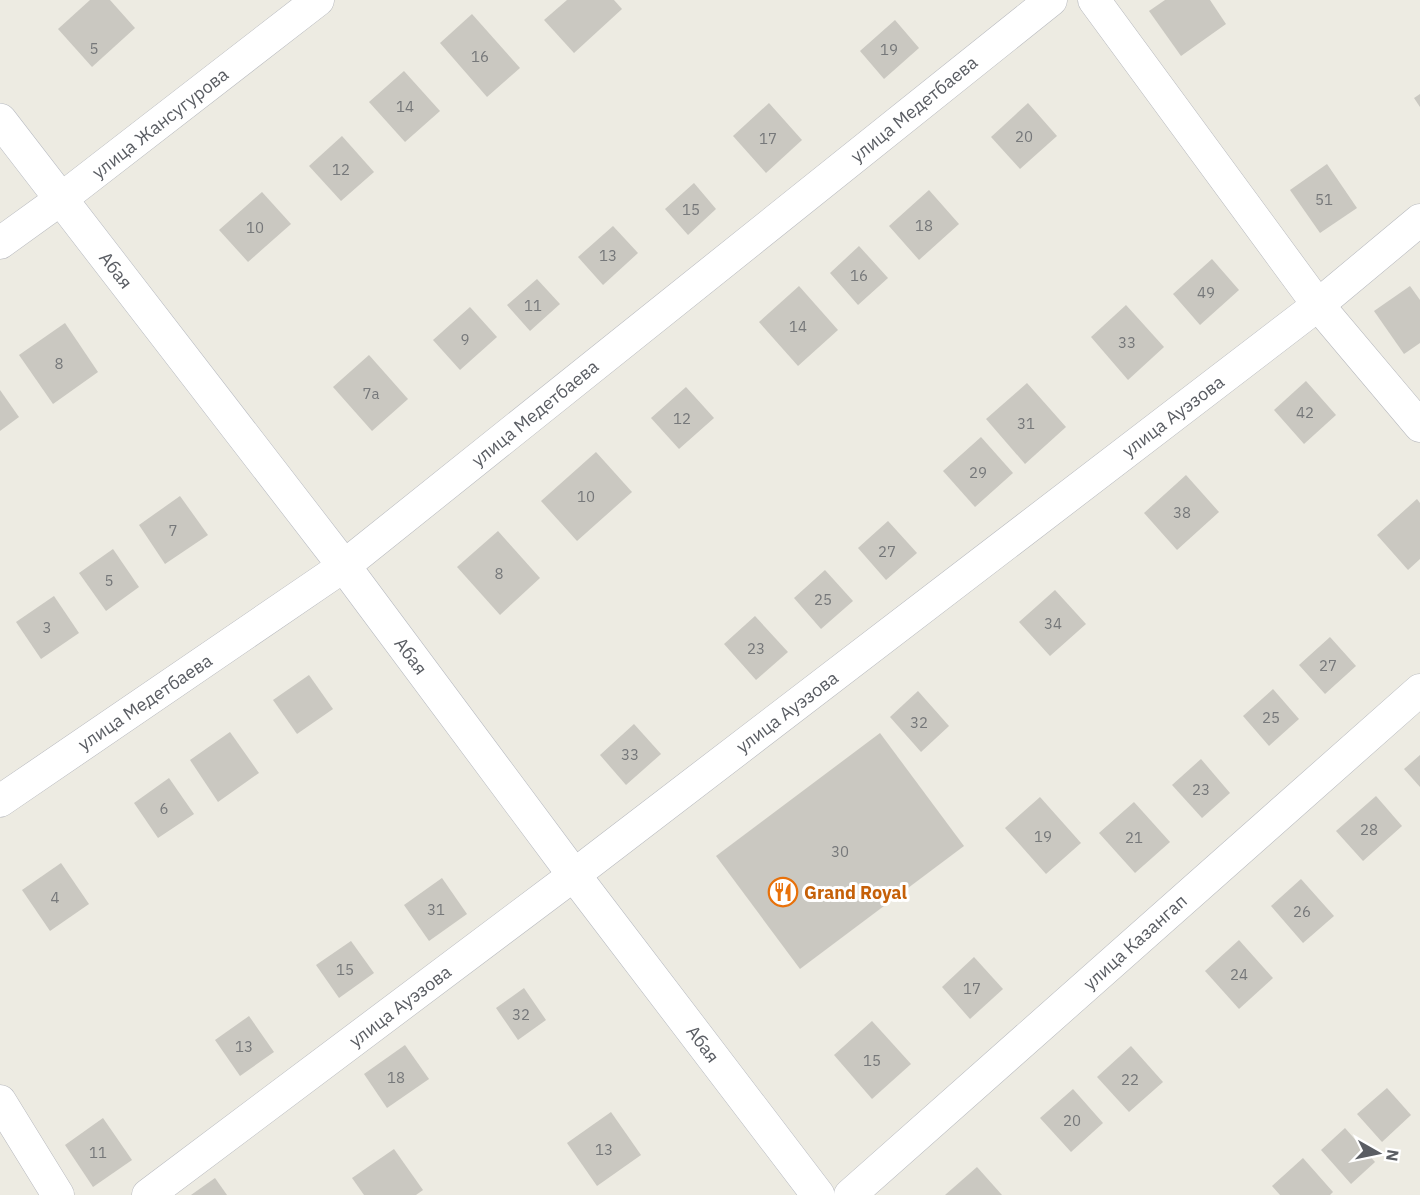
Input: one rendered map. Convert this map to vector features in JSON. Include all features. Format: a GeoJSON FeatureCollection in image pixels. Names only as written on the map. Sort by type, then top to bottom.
{"type":"FeatureCollection","features":[{"type":"Feature","properties":{"kind":"street","name":"улица Жансугурова"},"geometry":{"type":"LineString","coordinates":[[0,243],[61,199],[318,0]]}},
{"type":"Feature","properties":{"kind":"street","name":"улица Медетбаева"},"geometry":{"type":"LineString","coordinates":[[0,801],[344,566],[1051,0]]}},
{"type":"Feature","properties":{"kind":"street"},"geometry":{"type":"LineString","coordinates":[[1094,0],[1318,305],[1420,426]]}},
{"type":"Feature","properties":{"kind":"street","name":"Абая"},"geometry":{"type":"LineString","coordinates":[[0,120],[344,566],[574,875],[818,1195]]}},
{"type":"Feature","properties":{"kind":"street","name":"улица Ауэзова"},"geometry":{"type":"LineString","coordinates":[[148,1195],[574,875],[1318,305],[1420,220]]}},
{"type":"Feature","properties":{"kind":"street","name":"улица Казангап"},"geometry":{"type":"LineString","coordinates":[[850,1195],[1420,690]]}},
{"type":"Feature","properties":{"kind":"street"},"geometry":{"type":"LineString","coordinates":[[0,1101],[58,1195]]}},
{"type":"Feature","properties":{"kind":"building"},"geometry":{"type":"Polygon","coordinates":[[[90,0],[110,0],[135,28],[92,67],[58,29],[90,0]]]}},
{"type":"Feature","properties":{"kind":"building"},"geometry":{"type":"Polygon","coordinates":[[[567,0],[614,0],[622,9],[574,53],[544,20],[567,0]]]}},
{"type":"Feature","properties":{"kind":"building"},"geometry":{"type":"Polygon","coordinates":[[[1165,0],[1210,0],[1226,24],[1181,56],[1149,11],[1165,0]]]}},
{"type":"Feature","properties":{"kind":"building"},"geometry":{"type":"Polygon","coordinates":[[[472,14],[520,68],[487,97],[440,43],[472,14]]]}},
{"type":"Feature","properties":{"kind":"building"},"geometry":{"type":"Polygon","coordinates":[[[895,20],[919,48],[884,79],[860,51],[895,20]]]}},
{"type":"Feature","properties":{"kind":"building"},"geometry":{"type":"Polygon","coordinates":[[[404,71],[440,111],[405,142],[369,102],[404,71]]]}},
{"type":"Feature","properties":{"kind":"building"},"geometry":{"type":"Polygon","coordinates":[[[1420,94],[1420,107],[1414,98],[1420,94]]]}},
{"type":"Feature","properties":{"kind":"building"},"geometry":{"type":"Polygon","coordinates":[[[769,103],[802,140],[766,173],[733,136],[769,103]]]}},
{"type":"Feature","properties":{"kind":"building"},"geometry":{"type":"Polygon","coordinates":[[[1028,103],[1057,136],[1020,169],[991,137],[1028,103]]]}},
{"type":"Feature","properties":{"kind":"building"},"geometry":{"type":"Polygon","coordinates":[[[342,136],[374,172],[341,201],[309,166],[342,136]]]}},
{"type":"Feature","properties":{"kind":"building"},"geometry":{"type":"Polygon","coordinates":[[[1327,164],[1357,208],[1320,233],[1290,190],[1327,164]]]}},
{"type":"Feature","properties":{"kind":"building"},"geometry":{"type":"Polygon","coordinates":[[[694,183],[716,209],[688,235],[665,209],[694,183]]]}},
{"type":"Feature","properties":{"kind":"building"},"geometry":{"type":"Polygon","coordinates":[[[929,190],[959,224],[919,260],[889,226],[929,190]]]}},
{"type":"Feature","properties":{"kind":"building"},"geometry":{"type":"Polygon","coordinates":[[[262,192],[291,224],[248,262],[219,230],[262,192]]]}},
{"type":"Feature","properties":{"kind":"building"},"geometry":{"type":"Polygon","coordinates":[[[613,226],[638,253],[603,285],[578,257],[613,226]]]}},
{"type":"Feature","properties":{"kind":"building"},"geometry":{"type":"Polygon","coordinates":[[[859,246],[888,278],[858,305],[830,273],[859,246]]]}},
{"type":"Feature","properties":{"kind":"building"},"geometry":{"type":"Polygon","coordinates":[[[1212,259],[1239,290],[1200,325],[1173,294],[1212,259]]]}},
{"type":"Feature","properties":{"kind":"building"},"geometry":{"type":"Polygon","coordinates":[[[537,279],[560,304],[530,331],[507,305],[537,279]]]}},
{"type":"Feature","properties":{"kind":"building"},"geometry":{"type":"Polygon","coordinates":[[[799,286],[838,330],[798,366],[759,322],[799,286]]]}},
{"type":"Feature","properties":{"kind":"building"},"geometry":{"type":"Polygon","coordinates":[[[1410,286],[1420,300],[1420,343],[1404,354],[1374,311],[1410,286]]]}},
{"type":"Feature","properties":{"kind":"building"},"geometry":{"type":"Polygon","coordinates":[[[1126,305],[1164,347],[1128,380],[1091,337],[1126,305]]]}},
{"type":"Feature","properties":{"kind":"building"},"geometry":{"type":"Polygon","coordinates":[[[470,307],[497,337],[460,370],[433,340],[470,307]]]}},
{"type":"Feature","properties":{"kind":"building"},"geometry":{"type":"Polygon","coordinates":[[[65,323],[98,372],[53,404],[19,355],[65,323]]]}},
{"type":"Feature","properties":{"kind":"building"},"geometry":{"type":"Polygon","coordinates":[[[369,355],[408,399],[372,431],[333,387],[369,355]]]}},
{"type":"Feature","properties":{"kind":"building"},"geometry":{"type":"Polygon","coordinates":[[[1306,381],[1336,415],[1304,444],[1274,410],[1306,381]]]}},
{"type":"Feature","properties":{"kind":"building"},"geometry":{"type":"Polygon","coordinates":[[[1027,383],[1066,427],[1025,464],[986,419],[1027,383]]]}},
{"type":"Feature","properties":{"kind":"building"},"geometry":{"type":"Polygon","coordinates":[[[686,387],[714,418],[679,449],[651,418],[686,387]]]}},
{"type":"Feature","properties":{"kind":"building"},"geometry":{"type":"Polygon","coordinates":[[[0,390],[19,417],[0,431],[0,390]]]}},
{"type":"Feature","properties":{"kind":"building"},"geometry":{"type":"Polygon","coordinates":[[[981,437],[1013,473],[975,507],[943,471],[981,437]]]}},
{"type":"Feature","properties":{"kind":"building"},"geometry":{"type":"Polygon","coordinates":[[[596,452],[632,492],[577,541],[541,501],[596,452]]]}},
{"type":"Feature","properties":{"kind":"building"},"geometry":{"type":"Polygon","coordinates":[[[1186,475],[1219,512],[1177,550],[1144,513],[1186,475]]]}},
{"type":"Feature","properties":{"kind":"building"},"geometry":{"type":"Polygon","coordinates":[[[180,496],[208,535],[165,564],[139,525],[180,496]]]}},
{"type":"Feature","properties":{"kind":"building"},"geometry":{"type":"Polygon","coordinates":[[[1417,499],[1420,503],[1420,559],[1408,570],[1377,535],[1417,499]]]}},
{"type":"Feature","properties":{"kind":"building"},"geometry":{"type":"Polygon","coordinates":[[[888,521],[917,553],[886,580],[858,548],[888,521]]]}},
{"type":"Feature","properties":{"kind":"building"},"geometry":{"type":"Polygon","coordinates":[[[498,531],[540,578],[500,615],[457,567],[498,531]]]}},
{"type":"Feature","properties":{"kind":"building"},"geometry":{"type":"Polygon","coordinates":[[[113,549],[139,587],[106,611],[79,573],[113,549]]]}},
{"type":"Feature","properties":{"kind":"building"},"geometry":{"type":"Polygon","coordinates":[[[825,570],[853,601],[821,629],[794,598],[825,570]]]}},
{"type":"Feature","properties":{"kind":"building"},"geometry":{"type":"Polygon","coordinates":[[[1055,590],[1086,624],[1050,656],[1019,622],[1055,590]]]}},
{"type":"Feature","properties":{"kind":"building"},"geometry":{"type":"Polygon","coordinates":[[[54,596],[79,633],[41,659],[16,622],[54,596]]]}},
{"type":"Feature","properties":{"kind":"building"},"geometry":{"type":"Polygon","coordinates":[[[755,616],[788,652],[756,680],[724,644],[755,616]]]}},
{"type":"Feature","properties":{"kind":"building"},"geometry":{"type":"Polygon","coordinates":[[[1330,637],[1356,666],[1325,694],[1299,665],[1330,637]]]}},
{"type":"Feature","properties":{"kind":"building"},"geometry":{"type":"Polygon","coordinates":[[[309,675],[333,709],[297,734],[273,700],[309,675]]]}},
{"type":"Feature","properties":{"kind":"building"},"geometry":{"type":"Polygon","coordinates":[[[1273,689],[1299,719],[1269,746],[1243,716],[1273,689]]]}},
{"type":"Feature","properties":{"kind":"building"},"geometry":{"type":"Polygon","coordinates":[[[918,691],[949,726],[921,752],[890,717],[918,691]]]}},
{"type":"Feature","properties":{"kind":"building"},"geometry":{"type":"Polygon","coordinates":[[[634,724],[661,754],[626,785],[600,755],[634,724]]]}},
{"type":"Feature","properties":{"kind":"building"},"geometry":{"type":"Polygon","coordinates":[[[230,732],[259,773],[218,802],[190,760],[230,732]]]}},
{"type":"Feature","properties":{"kind":"building"},"geometry":{"type":"Polygon","coordinates":[[[880,733],[964,846],[800,969],[716,856],[880,733]]]}},
{"type":"Feature","properties":{"kind":"building"},"geometry":{"type":"Polygon","coordinates":[[[1420,755],[1420,787],[1404,769],[1420,755]]]}},
{"type":"Feature","properties":{"kind":"building"},"geometry":{"type":"Polygon","coordinates":[[[1201,759],[1230,793],[1202,818],[1172,785],[1201,759]]]}},
{"type":"Feature","properties":{"kind":"building"},"geometry":{"type":"Polygon","coordinates":[[[169,778],[194,814],[158,838],[134,803],[169,778]]]}},
{"type":"Feature","properties":{"kind":"building"},"geometry":{"type":"Polygon","coordinates":[[[1376,796],[1402,826],[1363,861],[1336,831],[1376,796]]]}},
{"type":"Feature","properties":{"kind":"building"},"geometry":{"type":"Polygon","coordinates":[[[1040,797],[1081,843],[1046,874],[1005,828],[1040,797]]]}},
{"type":"Feature","properties":{"kind":"building"},"geometry":{"type":"Polygon","coordinates":[[[1134,802],[1170,842],[1135,873],[1099,833],[1134,802]]]}},
{"type":"Feature","properties":{"kind":"building"},"geometry":{"type":"Polygon","coordinates":[[[61,863],[89,904],[50,931],[22,890],[61,863]]]}},
{"type":"Feature","properties":{"kind":"building"},"geometry":{"type":"Polygon","coordinates":[[[442,878],[467,914],[429,941],[404,905],[442,878]]]}},
{"type":"Feature","properties":{"kind":"building"},"geometry":{"type":"Polygon","coordinates":[[[1301,879],[1334,916],[1303,943],[1271,906],[1301,879]]]}},
{"type":"Feature","properties":{"kind":"building"},"geometry":{"type":"Polygon","coordinates":[[[1239,940],[1273,978],[1239,1009],[1205,971],[1239,940]]]}},
{"type":"Feature","properties":{"kind":"building"},"geometry":{"type":"Polygon","coordinates":[[[351,941],[374,973],[339,998],[316,965],[351,941]]]}},
{"type":"Feature","properties":{"kind":"building"},"geometry":{"type":"Polygon","coordinates":[[[974,957],[1003,989],[970,1019],[942,987],[974,957]]]}},
{"type":"Feature","properties":{"kind":"building"},"geometry":{"type":"Polygon","coordinates":[[[524,988],[546,1020],[518,1040],[496,1008],[524,988]]]}},
{"type":"Feature","properties":{"kind":"building"},"geometry":{"type":"Polygon","coordinates":[[[249,1016],[274,1052],[240,1076],[215,1040],[249,1016]]]}},
{"type":"Feature","properties":{"kind":"building"},"geometry":{"type":"Polygon","coordinates":[[[872,1021],[911,1064],[872,1099],[834,1055],[872,1021]]]}},
{"type":"Feature","properties":{"kind":"building"},"geometry":{"type":"Polygon","coordinates":[[[405,1045],[429,1079],[387,1108],[364,1074],[405,1045]]]}},
{"type":"Feature","properties":{"kind":"building"},"geometry":{"type":"Polygon","coordinates":[[[1131,1046],[1163,1082],[1129,1112],[1097,1077],[1131,1046]]]}},
{"type":"Feature","properties":{"kind":"building"},"geometry":{"type":"Polygon","coordinates":[[[1387,1088],[1411,1115],[1382,1142],[1357,1114],[1387,1088]]]}},
{"type":"Feature","properties":{"kind":"building"},"geometry":{"type":"Polygon","coordinates":[[[1073,1089],[1103,1123],[1071,1152],[1040,1118],[1073,1089]]]}},
{"type":"Feature","properties":{"kind":"building"},"geometry":{"type":"Polygon","coordinates":[[[611,1112],[641,1155],[597,1186],[567,1143],[611,1112]]]}},
{"type":"Feature","properties":{"kind":"building"},"geometry":{"type":"Polygon","coordinates":[[[103,1118],[132,1160],[93,1187],[65,1145],[103,1118]]]}},
{"type":"Feature","properties":{"kind":"building"},"geometry":{"type":"Polygon","coordinates":[[[1345,1128],[1375,1162],[1351,1184],[1321,1150],[1345,1128]]]}},
{"type":"Feature","properties":{"kind":"building"},"geometry":{"type":"Polygon","coordinates":[[[394,1149],[423,1190],[416,1195],[364,1195],[352,1178],[394,1149]]]}},
{"type":"Feature","properties":{"kind":"building"},"geometry":{"type":"Polygon","coordinates":[[[1303,1158],[1333,1192],[1330,1195],[1280,1195],[1272,1186],[1303,1158]]]}},
{"type":"Feature","properties":{"kind":"building"},"geometry":{"type":"Polygon","coordinates":[[[977,1167],[1002,1195],[945,1195],[977,1167]]]}},
{"type":"Feature","properties":{"kind":"building"},"geometry":{"type":"Polygon","coordinates":[[[215,1178],[227,1195],[191,1195],[215,1178]]]}},
{"type":"Feature","properties":{"kind":"place","name":"Grand Royal"},"geometry":{"type":"Point","coordinates":[783,892]}}]}
